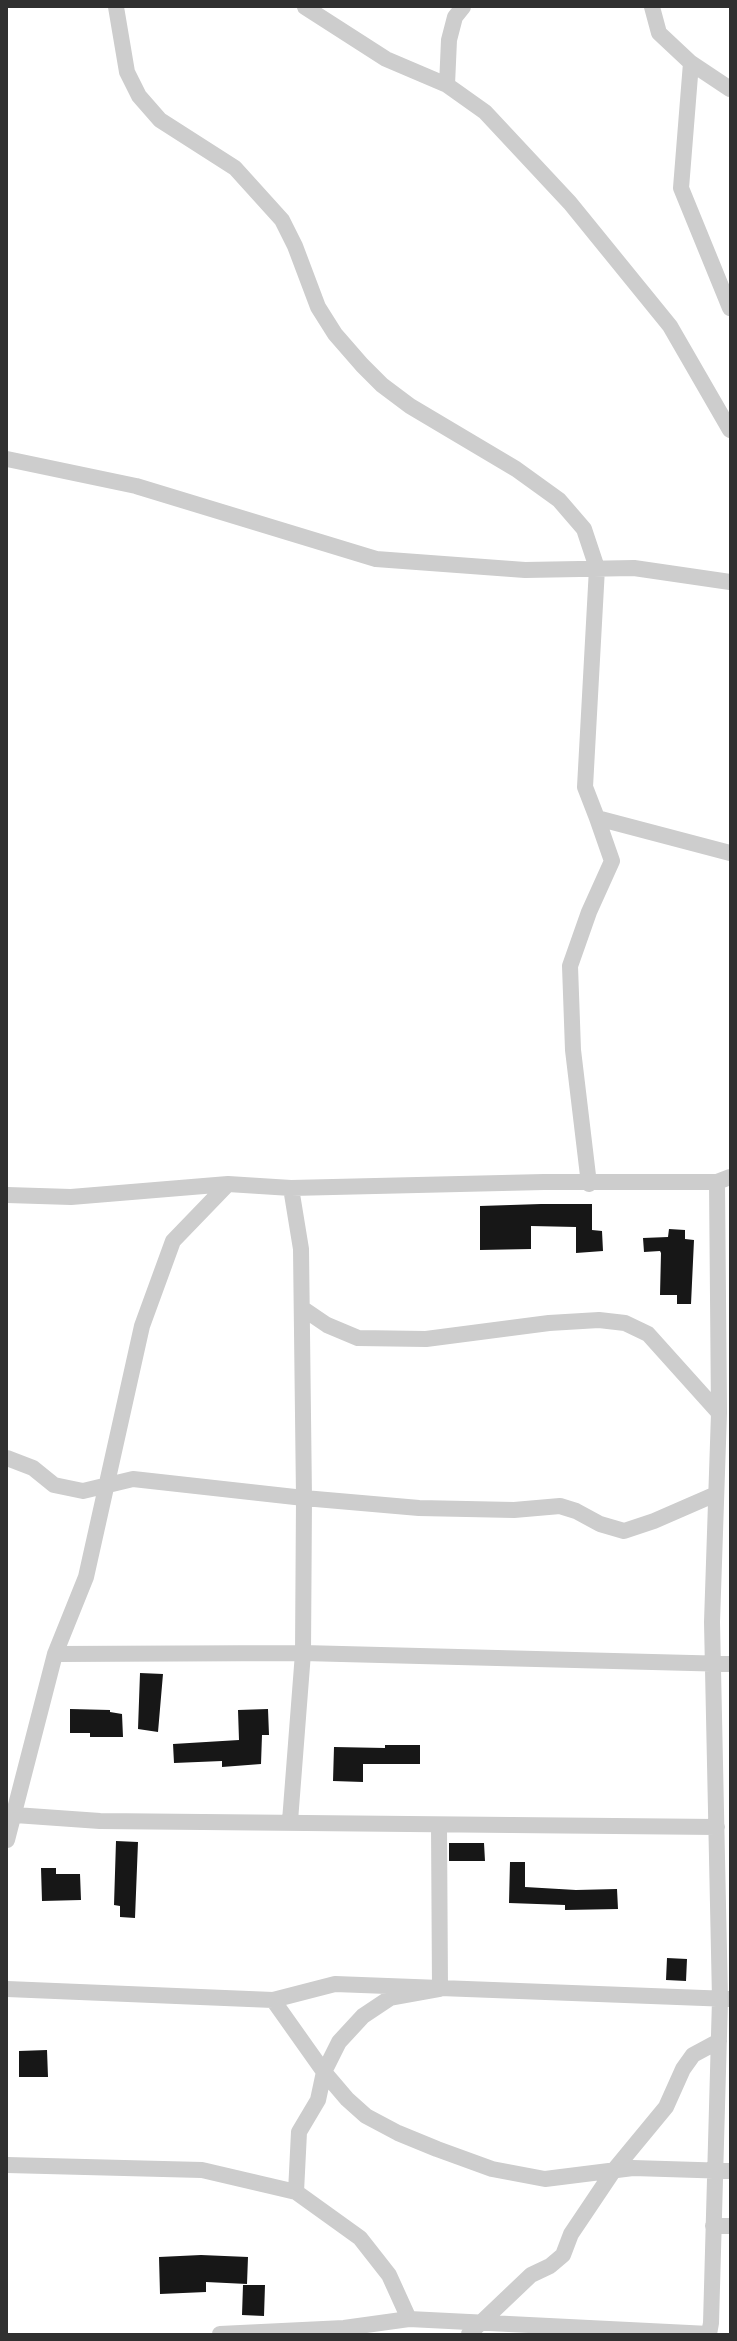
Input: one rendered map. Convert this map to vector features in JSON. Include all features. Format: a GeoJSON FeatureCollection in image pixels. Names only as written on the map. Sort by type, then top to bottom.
{"type":"FeatureCollection","features":[{"type":"Feature","properties":{"kind":"street"},"geometry":{"type":"LineString","coordinates":[[116,7],[127,72],[139,96],[160,120],[235,168],[282,220],[295,246],[318,307],[336,334],[362,365],[382,385],[410,406],[516,469],[559,500],[584,529],[597,568],[584,787],[612,861],[589,912],[570,966],[573,1050],[588,1184]]}},
{"type":"Feature","properties":{"kind":"street"},"geometry":{"type":"LineString","coordinates":[[305,7],[386,59],[447,85],[485,112],[570,203],[670,326],[730,430]]}},
{"type":"Feature","properties":{"kind":"street"},"geometry":{"type":"LineString","coordinates":[[447,85],[449,40],[455,17],[463,7]]}},
{"type":"Feature","properties":{"kind":"street"},"geometry":{"type":"LineString","coordinates":[[652,7],[659,33],[691,62],[730,89]]}},
{"type":"Feature","properties":{"kind":"street"},"geometry":{"type":"LineString","coordinates":[[691,62],[681,188],[730,308]]}},
{"type":"Feature","properties":{"kind":"street"},"geometry":{"type":"LineString","coordinates":[[7,459],[136,486],[376,559],[525,570],[634,568],[730,582]]}},
{"type":"Feature","properties":{"kind":"street"},"geometry":{"type":"LineString","coordinates":[[597,818],[730,853]]}},
{"type":"Feature","properties":{"kind":"street"},"geometry":{"type":"LineString","coordinates":[[7,1194],[71,1197],[228,1184],[292,1188],[528,1183],[588,1184],[723,1180],[719,1413],[712,1664],[717,1827],[725,1999],[719,2041],[714,2171],[711,2323],[709,2334],[562,2330],[480,2322],[408,2319],[344,2328],[220,2334]]}},
{"type":"Feature","properties":{"kind":"street"},"geometry":{"type":"LineString","coordinates":[[7,1840],[15,1815],[55,1654],[86,1577],[105,1486],[142,1326],[173,1241],[228,1184]]}},
{"type":"Feature","properties":{"kind":"street"},"geometry":{"type":"LineString","coordinates":[[290,1821],[303,1653],[304,1498],[301,1249],[292,1188]]}},
{"type":"Feature","properties":{"kind":"street"},"geometry":{"type":"LineString","coordinates":[[302,1308],[327,1326],[358,1338],[426,1339],[549,1323],[599,1320],[626,1323],[648,1334],[719,1413]]}},
{"type":"Feature","properties":{"kind":"street"},"geometry":{"type":"LineString","coordinates":[[7,1458],[33,1468],[54,1485],[83,1491],[133,1479],[304,1498],[419,1508],[514,1510],[560,1506],[576,1511],[600,1524],[624,1531],[654,1521],[716,1494]]}},
{"type":"Feature","properties":{"kind":"street"},"geometry":{"type":"LineString","coordinates":[[55,1654],[303,1653],[730,1664]]}},
{"type":"Feature","properties":{"kind":"street"},"geometry":{"type":"LineString","coordinates":[[15,1815],[100,1821],[290,1821],[439,1825],[717,1827]]}},
{"type":"Feature","properties":{"kind":"street"},"geometry":{"type":"LineString","coordinates":[[439,1825],[440,1989]]}},
{"type":"Feature","properties":{"kind":"street"},"geometry":{"type":"LineString","coordinates":[[7,1989],[273,2000],[335,1984],[725,1999]]}},
{"type":"Feature","properties":{"kind":"street"},"geometry":{"type":"LineString","coordinates":[[296,2192],[299,2132],[318,2100],[324,2072],[339,2042],[363,2016],[390,1998],[440,1989]]}},
{"type":"Feature","properties":{"kind":"street"},"geometry":{"type":"LineString","coordinates":[[273,2000],[324,2072],[347,2099],[366,2116],[398,2133],[492,2169],[546,2179],[634,2168],[730,2171]]}},
{"type":"Feature","properties":{"kind":"street"},"geometry":{"type":"LineString","coordinates":[[469,2334],[531,2275],[550,2266],[563,2255],[571,2234],[614,2170],[666,2107],[683,2069],[693,2055],[719,2041]]}},
{"type":"Feature","properties":{"kind":"street"},"geometry":{"type":"LineString","coordinates":[[7,2165],[202,2170],[296,2192],[360,2238],[389,2275],[408,2319]]}},
{"type":"Feature","properties":{"kind":"street"},"geometry":{"type":"LineString","coordinates":[[713,2226],[730,2226]]}},
{"type":"Feature","properties":{"kind":"building"},"geometry":{"type":"Polygon","coordinates":[[[592,1204],[592,1230],[602,1231],[603,1251],[576,1253],[576,1227],[531,1226],[531,1249],[480,1250],[480,1206],[592,1204]]]}},
{"type":"Feature","properties":{"kind":"building"},"geometry":{"type":"Polygon","coordinates":[[[669,1229],[685,1230],[685,1239],[694,1240],[691,1304],[677,1304],[677,1295],[660,1295],[661,1253],[660,1251],[644,1252],[643,1238],[668,1237],[669,1229]]]}},
{"type":"Feature","properties":{"kind":"building"},"geometry":{"type":"Polygon","coordinates":[[[140,1673],[163,1674],[158,1732],[138,1729],[140,1673]]]}},
{"type":"Feature","properties":{"kind":"building"},"geometry":{"type":"Polygon","coordinates":[[[70,1709],[110,1710],[110,1712],[122,1714],[123,1737],[90,1737],[90,1733],[70,1733],[70,1709]]]}},
{"type":"Feature","properties":{"kind":"building"},"geometry":{"type":"Polygon","coordinates":[[[268,1709],[269,1735],[262,1735],[261,1764],[222,1767],[222,1761],[174,1763],[173,1744],[239,1740],[238,1710],[268,1709]]]}},
{"type":"Feature","properties":{"kind":"building"},"geometry":{"type":"Polygon","coordinates":[[[385,1745],[420,1745],[420,1764],[363,1764],[363,1782],[333,1781],[334,1747],[385,1748],[385,1745]]]}},
{"type":"Feature","properties":{"kind":"building"},"geometry":{"type":"Polygon","coordinates":[[[116,1841],[138,1842],[135,1918],[120,1917],[120,1906],[114,1905],[116,1841]]]}},
{"type":"Feature","properties":{"kind":"building"},"geometry":{"type":"Polygon","coordinates":[[[449,1843],[484,1843],[485,1861],[449,1861],[449,1843]]]}},
{"type":"Feature","properties":{"kind":"building"},"geometry":{"type":"Polygon","coordinates":[[[510,1862],[525,1862],[525,1887],[576,1890],[617,1889],[618,1909],[565,1910],[565,1905],[509,1903],[510,1862]]]}},
{"type":"Feature","properties":{"kind":"building"},"geometry":{"type":"Polygon","coordinates":[[[41,1868],[56,1868],[56,1874],[80,1874],[81,1900],[42,1901],[41,1868]]]}},
{"type":"Feature","properties":{"kind":"building"},"geometry":{"type":"Polygon","coordinates":[[[667,1958],[687,1959],[686,1981],[666,1980],[667,1958]]]}},
{"type":"Feature","properties":{"kind":"building"},"geometry":{"type":"Polygon","coordinates":[[[47,2050],[48,2077],[19,2077],[19,2051],[47,2050]]]}},
{"type":"Feature","properties":{"kind":"building"},"geometry":{"type":"Polygon","coordinates":[[[201,2255],[248,2257],[247,2284],[206,2282],[206,2292],[160,2294],[159,2257],[201,2255]]]}},
{"type":"Feature","properties":{"kind":"building"},"geometry":{"type":"Polygon","coordinates":[[[243,2285],[265,2285],[264,2316],[242,2315],[243,2285]]]}}]}
